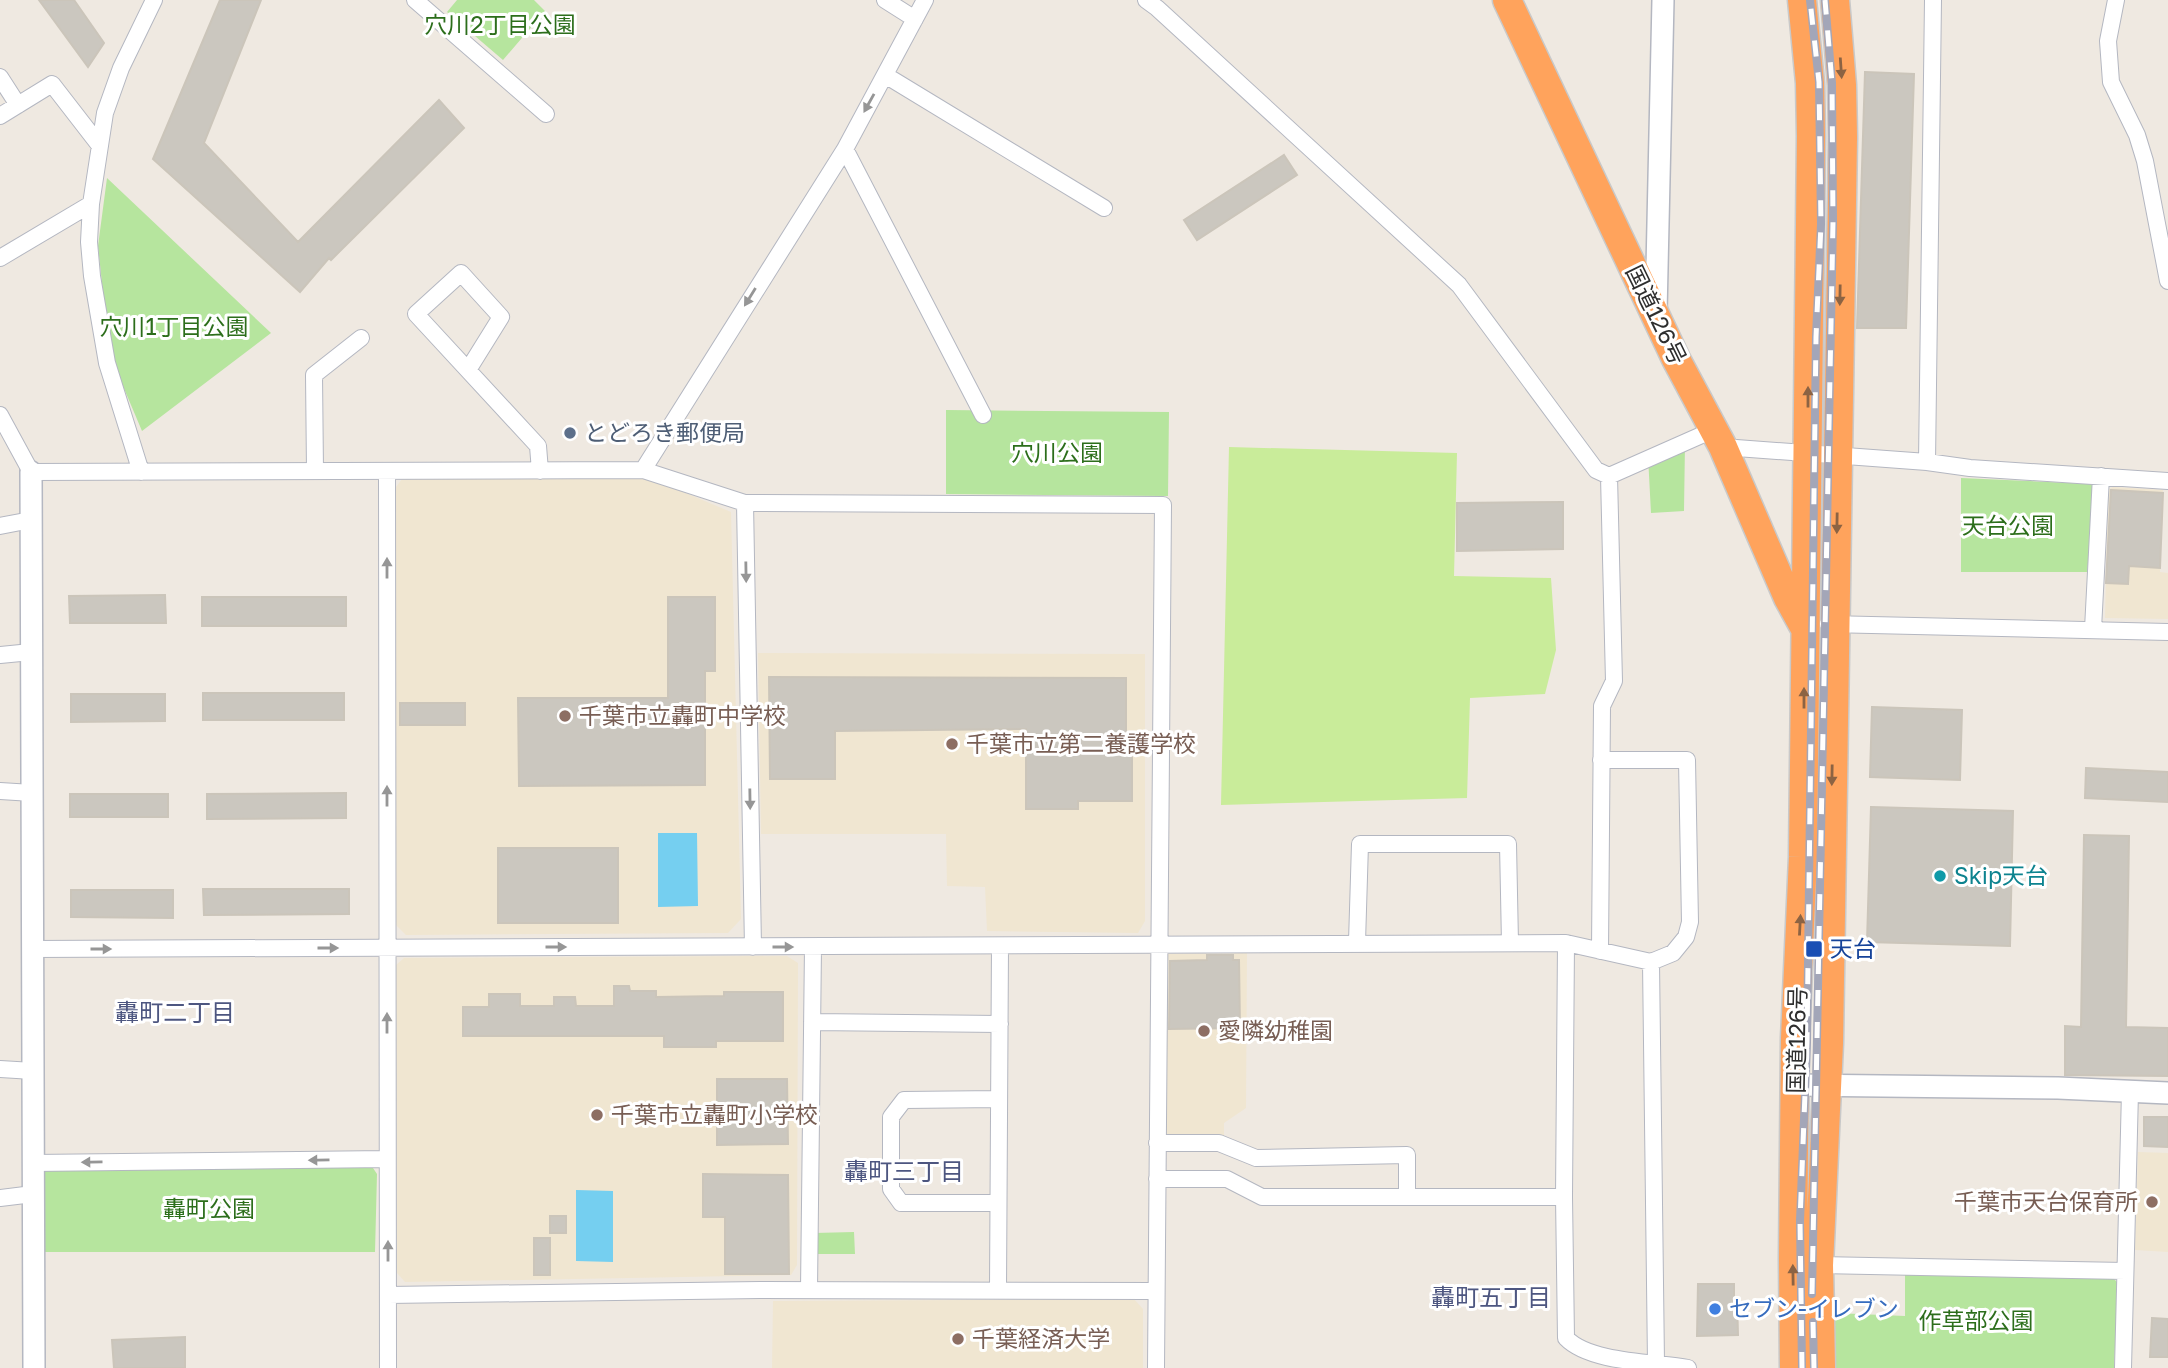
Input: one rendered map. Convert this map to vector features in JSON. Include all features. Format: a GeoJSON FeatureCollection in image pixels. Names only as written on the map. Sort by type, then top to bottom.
{"type":"FeatureCollection","features":[{"type":"Feature","properties":{"kind":"highway","name":"国道126号"},"geometry":{"type":"LineString","coordinates":[[1507,0],[1656,316],[1718,439],[1788,598],[1834,694]]}},
{"type":"Feature","properties":{"kind":"highway","name":"国道126号"},"geometry":{"type":"LineString","coordinates":[[1794,1368],[1795,1038],[1803,857],[1811,136],[1810,83],[1802,0]]}},
{"type":"Feature","properties":{"kind":"highway","name":"国道126号"},"geometry":{"type":"LineString","coordinates":[[1821,1368],[1819,1265],[1829,1043],[1843,138],[1835,0]]}},
{"type":"Feature","properties":{"kind":"street"},"geometry":{"type":"LineString","coordinates":[[141,472],[107,363],[89,242],[91,204],[105,113],[121,68],[154,0]]}},
{"type":"Feature","properties":{"kind":"street"},"geometry":{"type":"LineString","coordinates":[[415,0],[546,114]]}},
{"type":"Feature","properties":{"kind":"street"},"geometry":{"type":"LineString","coordinates":[[885,0],[915,19]]}},
{"type":"Feature","properties":{"kind":"street"},"geometry":{"type":"LineString","coordinates":[[642,470],[845,149],[925,0]]}},
{"type":"Feature","properties":{"kind":"street"},"geometry":{"type":"LineString","coordinates":[[1146,0],[1459,285],[1596,470],[1609,476],[1718,439],[1808,453],[1970,468],[2168,481]]}},
{"type":"Feature","properties":{"kind":"street"},"geometry":{"type":"LineString","coordinates":[[1656,316],[1663,0]]}},
{"type":"Feature","properties":{"kind":"street"},"geometry":{"type":"LineString","coordinates":[[1927,462],[1933,0]]}},
{"type":"Feature","properties":{"kind":"street"},"geometry":{"type":"LineString","coordinates":[[2116,0],[2108,41],[2111,82],[2137,135],[2145,161],[2168,281]]}},
{"type":"Feature","properties":{"kind":"street"},"geometry":{"type":"LineString","coordinates":[[885,75],[1104,208]]}},
{"type":"Feature","properties":{"kind":"street"},"geometry":{"type":"LineString","coordinates":[[0,77],[18,105]]}},
{"type":"Feature","properties":{"kind":"street"},"geometry":{"type":"LineString","coordinates":[[0,116],[52,84],[100,146]]}},
{"type":"Feature","properties":{"kind":"street"},"geometry":{"type":"LineString","coordinates":[[845,149],[983,415]]}},
{"type":"Feature","properties":{"kind":"street"},"geometry":{"type":"LineString","coordinates":[[0,258],[91,204]]}},
{"type":"Feature","properties":{"kind":"street"},"geometry":{"type":"LineString","coordinates":[[468,370],[501,317],[461,273],[416,314],[538,446],[540,471]]}},
{"type":"Feature","properties":{"kind":"street"},"geometry":{"type":"LineString","coordinates":[[315,471],[314,376],[361,338]]}},
{"type":"Feature","properties":{"kind":"street"},"geometry":{"type":"LineString","coordinates":[[0,415],[31,472],[34,1368]]}},
{"type":"Feature","properties":{"kind":"street"},"geometry":{"type":"LineString","coordinates":[[31,472],[642,470],[745,503],[1163,505],[1156,1368]]}},
{"type":"Feature","properties":{"kind":"street"},"geometry":{"type":"LineString","coordinates":[[387,471],[388,1368]]}},
{"type":"Feature","properties":{"kind":"street"},"geometry":{"type":"LineString","coordinates":[[1600,951],[1602,706],[1614,681],[1609,476]]}},
{"type":"Feature","properties":{"kind":"street"},"geometry":{"type":"LineString","coordinates":[[2092,629],[2101,476]]}},
{"type":"Feature","properties":{"kind":"street"},"geometry":{"type":"LineString","coordinates":[[745,503],[752,947]]}},
{"type":"Feature","properties":{"kind":"street"},"geometry":{"type":"LineString","coordinates":[[0,526],[31,520]]}},
{"type":"Feature","properties":{"kind":"street"},"geometry":{"type":"LineString","coordinates":[[1805,629],[1835,622],[2168,632]]}},
{"type":"Feature","properties":{"kind":"street"},"geometry":{"type":"LineString","coordinates":[[0,655],[31,652]]}},
{"type":"Feature","properties":{"kind":"street"},"geometry":{"type":"LineString","coordinates":[[32,949],[1566,943],[1651,962],[1673,953],[1686,937],[1690,922],[1687,760],[1601,760]]}},
{"type":"Feature","properties":{"kind":"street"},"geometry":{"type":"LineString","coordinates":[[0,791],[32,793]]}},
{"type":"Feature","properties":{"kind":"street"},"geometry":{"type":"LineString","coordinates":[[1357,942],[1360,844],[1508,844],[1510,943]]}},
{"type":"Feature","properties":{"kind":"street"},"geometry":{"type":"LineString","coordinates":[[1566,943],[1566,1338],[1576,1348],[1603,1362],[1656,1363],[1688,1368]]}},
{"type":"Feature","properties":{"kind":"street"},"geometry":{"type":"LineString","coordinates":[[998,1289],[1000,946]]}},
{"type":"Feature","properties":{"kind":"street"},"geometry":{"type":"LineString","coordinates":[[809,1290],[813,947]]}},
{"type":"Feature","properties":{"kind":"street"},"geometry":{"type":"LineString","coordinates":[[1651,962],[1656,1363]]}},
{"type":"Feature","properties":{"kind":"street"},"geometry":{"type":"LineString","coordinates":[[812,1022],[1000,1024]]}},
{"type":"Feature","properties":{"kind":"street"},"geometry":{"type":"LineString","coordinates":[[0,1069],[33,1071]]}},
{"type":"Feature","properties":{"kind":"street"},"geometry":{"type":"LineString","coordinates":[[1796,1085],[2057,1088],[2168,1093]]}},
{"type":"Feature","properties":{"kind":"street"},"geometry":{"type":"LineString","coordinates":[[2123,1368],[2130,1092]]}},
{"type":"Feature","properties":{"kind":"street"},"geometry":{"type":"LineString","coordinates":[[998,1203],[901,1203],[891,1189],[891,1116],[904,1100],[999,1099]]}},
{"type":"Feature","properties":{"kind":"street"},"geometry":{"type":"LineString","coordinates":[[1157,1143],[1219,1143],[1256,1158],[1407,1156],[1407,1197]]}},
{"type":"Feature","properties":{"kind":"street"},"geometry":{"type":"LineString","coordinates":[[33,1163],[387,1159]]}},
{"type":"Feature","properties":{"kind":"street"},"geometry":{"type":"LineString","coordinates":[[1157,1179],[1227,1179],[1262,1197],[1564,1197]]}},
{"type":"Feature","properties":{"kind":"street"},"geometry":{"type":"LineString","coordinates":[[0,1198],[33,1194]]}},
{"type":"Feature","properties":{"kind":"street"},"geometry":{"type":"LineString","coordinates":[[1819,1265],[2125,1271]]}},
{"type":"Feature","properties":{"kind":"street"},"geometry":{"type":"LineString","coordinates":[[388,1295],[998,1289],[1155,1291]]}},
{"type":"Feature","properties":{"kind":"shaded area","name":"千葉市立轟町中学校"},"geometry":{"type":"Polygon","coordinates":[[[650,478],[731,512],[741,919],[728,933],[406,935],[395,924],[393,491],[402,479],[650,478]]]}},
{"type":"Feature","properties":{"kind":"shaded area"},"geometry":{"type":"Polygon","coordinates":[[[2113,487],[2163,490],[2160,572],[2168,573],[2168,619],[2105,618],[2108,490],[2113,487]]]}},
{"type":"Feature","properties":{"kind":"shaded area","name":"千葉市立第二養護学校"},"geometry":{"type":"Polygon","coordinates":[[[758,653],[1145,654],[1145,921],[1138,933],[987,931],[985,887],[947,886],[946,834],[761,834],[758,653]]]}},
{"type":"Feature","properties":{"kind":"shaded area","name":"愛隣幼稚園"},"geometry":{"type":"Polygon","coordinates":[[[1247,953],[1246,1108],[1224,1123],[1224,1137],[1159,1137],[1163,954],[1247,953]]]}},
{"type":"Feature","properties":{"kind":"shaded area","name":"千葉市立轟町小学校"},"geometry":{"type":"Polygon","coordinates":[[[787,956],[798,963],[797,1265],[791,1275],[405,1282],[397,1273],[396,965],[404,958],[787,956]]]}},
{"type":"Feature","properties":{"kind":"shaded area","name":"千葉市天台保育所"},"geometry":{"type":"Polygon","coordinates":[[[2138,1152],[2168,1153],[2168,1252],[2135,1250],[2138,1152]]]}},
{"type":"Feature","properties":{"kind":"shaded area","name":"千葉経済大学"},"geometry":{"type":"Polygon","coordinates":[[[1134,1299],[1143,1309],[1143,1368],[772,1368],[773,1301],[1134,1299]]]}},
{"type":"Feature","properties":{"kind":"green space","name":"穴川2丁目公園"},"geometry":{"type":"Polygon","coordinates":[[[457,0],[534,0],[545,11],[503,60],[447,12],[457,0]]]}},
{"type":"Feature","properties":{"kind":"green space","name":"穴川1丁目公園"},"geometry":{"type":"Polygon","coordinates":[[[107,178],[271,333],[142,431],[117,372],[104,302],[98,246],[107,178]]]}},
{"type":"Feature","properties":{"kind":"green space","name":"穴川公園"},"geometry":{"type":"Polygon","coordinates":[[[946,410],[1169,412],[1168,496],[946,494],[946,410]]]}},
{"type":"Feature","properties":{"kind":"green space"},"geometry":{"type":"Polygon","coordinates":[[[1685,444],[1684,511],[1651,513],[1648,456],[1685,444]]]}},
{"type":"Feature","properties":{"kind":"green space"},"geometry":{"type":"Polygon","coordinates":[[[1229,447],[1457,453],[1454,576],[1551,578],[1556,650],[1545,694],[1470,698],[1467,798],[1221,805],[1229,447]]]}},
{"type":"Feature","properties":{"kind":"green space","name":"天台公園"},"geometry":{"type":"Polygon","coordinates":[[[1961,478],[2091,484],[2096,492],[2087,572],[1961,572],[1961,478]]]}},
{"type":"Feature","properties":{"kind":"green space","name":"轟町公園"},"geometry":{"type":"Polygon","coordinates":[[[371,1165],[377,1174],[375,1252],[42,1252],[40,1172],[45,1166],[371,1165]]]}},
{"type":"Feature","properties":{"kind":"green space"},"geometry":{"type":"Polygon","coordinates":[[[854,1232],[855,1254],[814,1254],[814,1233],[854,1232]]]}},
{"type":"Feature","properties":{"kind":"green space","name":"作草部公園"},"geometry":{"type":"Polygon","coordinates":[[[2109,1274],[2118,1283],[2114,1368],[1835,1368],[1835,1313],[1905,1316],[1905,1275],[2109,1274]]]}},
{"type":"Feature","properties":{"kind":"water"},"geometry":{"type":"Polygon","coordinates":[[[658,833],[697,833],[698,906],[658,907],[658,833]]]}},
{"type":"Feature","properties":{"kind":"water"},"geometry":{"type":"Polygon","coordinates":[[[576,1190],[613,1191],[613,1262],[576,1261],[576,1190]]]}},
{"type":"Feature","properties":{"kind":"building"},"geometry":{"type":"Polygon","coordinates":[[[39,0],[74,0],[104,43],[88,67],[39,0]]]}},
{"type":"Feature","properties":{"kind":"building"},"geometry":{"type":"Polygon","coordinates":[[[220,0],[261,0],[204,143],[298,242],[439,100],[464,128],[331,260],[329,258],[300,292],[153,159],[220,0]]]}},
{"type":"Feature","properties":{"kind":"building"},"geometry":{"type":"Polygon","coordinates":[[[1865,72],[1914,74],[1906,328],[1857,328],[1865,72]]]}},
{"type":"Feature","properties":{"kind":"building"},"geometry":{"type":"Polygon","coordinates":[[[1284,155],[1297,175],[1197,240],[1184,220],[1284,155]]]}},
{"type":"Feature","properties":{"kind":"building"},"geometry":{"type":"Polygon","coordinates":[[[2111,490],[2163,493],[2160,568],[2129,566],[2128,584],[2106,583],[2111,490]]]}},
{"type":"Feature","properties":{"kind":"building"},"geometry":{"type":"Polygon","coordinates":[[[1563,502],[1563,549],[1457,551],[1457,503],[1563,502]]]}},
{"type":"Feature","properties":{"kind":"building"},"geometry":{"type":"Polygon","coordinates":[[[165,595],[166,623],[70,623],[69,596],[165,595]]]}},
{"type":"Feature","properties":{"kind":"building"},"geometry":{"type":"Polygon","coordinates":[[[202,597],[346,597],[346,626],[202,626],[202,597]]]}},
{"type":"Feature","properties":{"kind":"building"},"geometry":{"type":"Polygon","coordinates":[[[668,597],[715,597],[715,671],[705,671],[705,785],[519,786],[518,698],[668,698],[668,597]]]}},
{"type":"Feature","properties":{"kind":"building"},"geometry":{"type":"Polygon","coordinates":[[[769,677],[1126,678],[1126,733],[1132,733],[1132,801],[1078,801],[1078,809],[1026,809],[1026,729],[835,731],[835,779],[770,779],[769,677]]]}},
{"type":"Feature","properties":{"kind":"building"},"geometry":{"type":"Polygon","coordinates":[[[203,693],[344,693],[344,720],[203,720],[203,693]]]}},
{"type":"Feature","properties":{"kind":"building"},"geometry":{"type":"Polygon","coordinates":[[[71,694],[165,694],[165,721],[71,722],[71,694]]]}},
{"type":"Feature","properties":{"kind":"building"},"geometry":{"type":"Polygon","coordinates":[[[400,703],[465,703],[465,725],[400,725],[400,703]]]}},
{"type":"Feature","properties":{"kind":"building"},"geometry":{"type":"Polygon","coordinates":[[[1872,707],[1962,710],[1960,780],[1870,777],[1872,707]]]}},
{"type":"Feature","properties":{"kind":"building"},"geometry":{"type":"Polygon","coordinates":[[[2086,768],[2168,772],[2168,802],[2085,798],[2086,768]]]}},
{"type":"Feature","properties":{"kind":"building"},"geometry":{"type":"Polygon","coordinates":[[[346,793],[346,818],[207,819],[207,794],[346,793]]]}},
{"type":"Feature","properties":{"kind":"building"},"geometry":{"type":"Polygon","coordinates":[[[70,794],[168,794],[168,817],[70,817],[70,794]]]}},
{"type":"Feature","properties":{"kind":"building","name":"Skip天台"},"geometry":{"type":"Polygon","coordinates":[[[1871,807],[2013,811],[2010,946],[1867,942],[1871,807]]]}},
{"type":"Feature","properties":{"kind":"building"},"geometry":{"type":"Polygon","coordinates":[[[2084,835],[2129,836],[2126,1027],[2168,1028],[2168,1076],[2065,1075],[2065,1026],[2081,1027],[2084,835]]]}},
{"type":"Feature","properties":{"kind":"building"},"geometry":{"type":"Polygon","coordinates":[[[498,848],[618,848],[618,923],[498,923],[498,848]]]}},
{"type":"Feature","properties":{"kind":"building"},"geometry":{"type":"Polygon","coordinates":[[[203,889],[349,889],[349,914],[204,915],[203,889]]]}},
{"type":"Feature","properties":{"kind":"building"},"geometry":{"type":"Polygon","coordinates":[[[71,890],[173,890],[173,918],[71,917],[71,890]]]}},
{"type":"Feature","properties":{"kind":"building"},"geometry":{"type":"Polygon","coordinates":[[[1207,955],[1233,955],[1233,960],[1239,960],[1240,1028],[1169,1029],[1170,961],[1207,960],[1207,955]]]}},
{"type":"Feature","properties":{"kind":"building"},"geometry":{"type":"Polygon","coordinates":[[[614,986],[629,986],[630,991],[656,991],[656,997],[724,996],[724,992],[783,992],[783,1041],[716,1041],[716,1047],[664,1047],[664,1036],[463,1036],[463,1007],[489,1007],[489,994],[520,994],[520,1006],[554,1006],[554,997],[575,997],[576,1006],[614,1006],[614,986]]]}},
{"type":"Feature","properties":{"kind":"building"},"geometry":{"type":"Polygon","coordinates":[[[717,1079],[787,1079],[788,1144],[717,1145],[717,1079]]]}},
{"type":"Feature","properties":{"kind":"building"},"geometry":{"type":"Polygon","coordinates":[[[2144,1117],[2168,1117],[2168,1147],[2144,1146],[2144,1117]]]}},
{"type":"Feature","properties":{"kind":"building"},"geometry":{"type":"Polygon","coordinates":[[[703,1174],[788,1175],[789,1274],[725,1274],[725,1217],[703,1217],[703,1174]]]}},
{"type":"Feature","properties":{"kind":"building"},"geometry":{"type":"Polygon","coordinates":[[[550,1216],[566,1216],[566,1233],[550,1233],[550,1216]]]}},
{"type":"Feature","properties":{"kind":"building"},"geometry":{"type":"Polygon","coordinates":[[[534,1238],[550,1238],[550,1275],[534,1275],[534,1238]]]}},
{"type":"Feature","properties":{"kind":"building"},"geometry":{"type":"Polygon","coordinates":[[[1698,1284],[1734,1284],[1738,1335],[1697,1336],[1698,1284]]]}},
{"type":"Feature","properties":{"kind":"building"},"geometry":{"type":"Polygon","coordinates":[[[2152,1318],[2168,1319],[2168,1357],[2150,1357],[2152,1318]]]}},
{"type":"Feature","properties":{"kind":"building"},"geometry":{"type":"Polygon","coordinates":[[[185,1337],[185,1368],[114,1368],[112,1340],[185,1337]]]}},
{"type":"Feature","properties":{"kind":"railway"},"geometry":{"type":"LineString","coordinates":[[1802,1368],[1800,1221],[1807,1042],[1816,337],[1821,224],[1819,82],[1810,0]]}},
{"type":"Feature","properties":{"kind":"railway"},"geometry":{"type":"LineString","coordinates":[[1812,1294],[1833,222],[1832,83],[1825,0]]}},
{"type":"Feature","properties":{"kind":"railway"},"geometry":{"type":"LineString","coordinates":[[1813,1322],[1814,1368]]}},
{"type":"Feature","properties":{"kind":"place","name":"とどろき郵便局"},"geometry":{"type":"Point","coordinates":[570,433]}},
{"type":"Feature","properties":{"kind":"place","name":"千葉市立轟町中学校"},"geometry":{"type":"Point","coordinates":[565,716]}},
{"type":"Feature","properties":{"kind":"place","name":"千葉市立第二養護学校"},"geometry":{"type":"Point","coordinates":[952,744]}},
{"type":"Feature","properties":{"kind":"place","name":"Skip天台"},"geometry":{"type":"Point","coordinates":[1940,876]}},
{"type":"Feature","properties":{"kind":"place","name":"天台"},"geometry":{"type":"Point","coordinates":[1814,949]}},
{"type":"Feature","properties":{"kind":"place","name":"愛隣幼稚園"},"geometry":{"type":"Point","coordinates":[1204,1031]}},
{"type":"Feature","properties":{"kind":"place","name":"千葉市立轟町小学校"},"geometry":{"type":"Point","coordinates":[597,1115]}},
{"type":"Feature","properties":{"kind":"place","name":"千葉市天台保育所"},"geometry":{"type":"Point","coordinates":[2152,1202]}},
{"type":"Feature","properties":{"kind":"place","name":"セブン-イレブン"},"geometry":{"type":"Point","coordinates":[1715,1309]}},
{"type":"Feature","properties":{"kind":"place","name":"千葉経済大学"},"geometry":{"type":"Point","coordinates":[958,1339]}},
{"type":"Feature","properties":{"kind":"district","name":"轟町二丁目"},"geometry":{"type":"Point","coordinates":[175,1013]}},
{"type":"Feature","properties":{"kind":"district","name":"轟町三丁目"},"geometry":{"type":"Point","coordinates":[904,1172]}},
{"type":"Feature","properties":{"kind":"district","name":"轟町五丁目"},"geometry":{"type":"Point","coordinates":[1491,1298]}}]}
